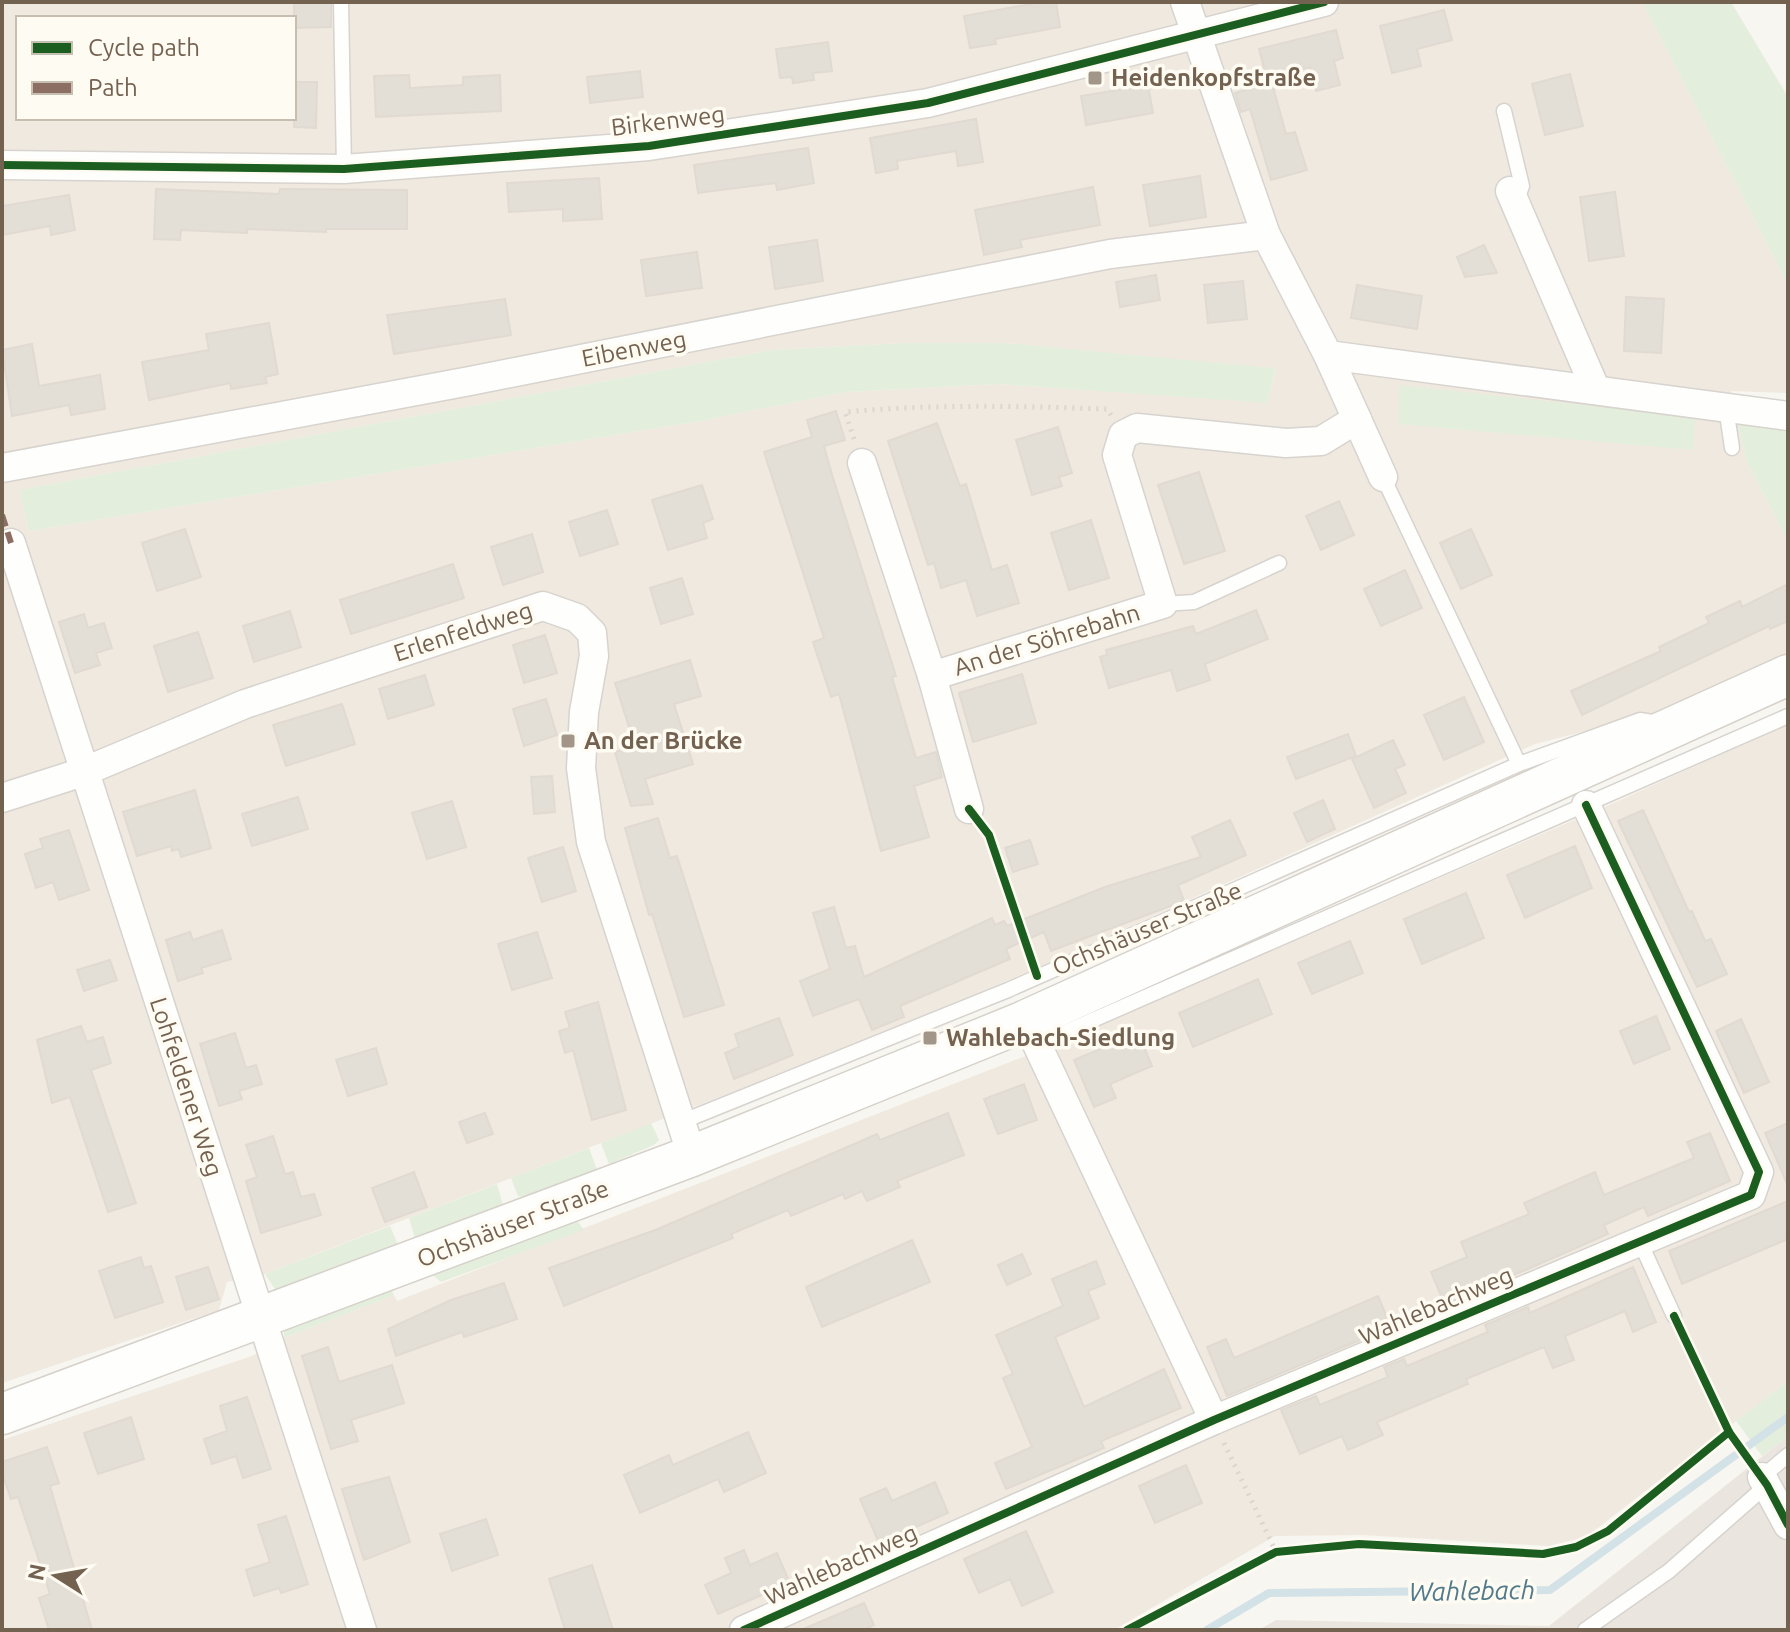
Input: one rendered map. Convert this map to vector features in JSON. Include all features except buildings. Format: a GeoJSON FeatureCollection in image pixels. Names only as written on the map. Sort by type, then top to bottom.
{"type":"FeatureCollection","features":[{"type":"Feature","properties":{"kind":"main road","name":"Ochshäuser Straße"},"geometry":{"type":"LineString","coordinates":[[2,1414],[262,1319],[687,1139],[1027,1030],[1788,675]]}},
{"type":"Feature","properties":{"kind":"street"},"geometry":{"type":"LineString","coordinates":[[1185,2],[1266,235],[1328,355],[1383,477]]}},
{"type":"Feature","properties":{"kind":"street","name":"Birkenweg"},"geometry":{"type":"LineString","coordinates":[[2,165],[344,169],[649,146],[928,103],[1324,2]]}},
{"type":"Feature","properties":{"kind":"street"},"geometry":{"type":"LineString","coordinates":[[1513,198],[1595,388]]}},
{"type":"Feature","properties":{"kind":"street","name":"Eibenweg"},"geometry":{"type":"LineString","coordinates":[[2,468],[470,381],[1110,254],[1266,235]]}},
{"type":"Feature","properties":{"kind":"street"},"geometry":{"type":"LineString","coordinates":[[1328,355],[1788,416]]}},
{"type":"Feature","properties":{"kind":"street"},"geometry":{"type":"LineString","coordinates":[[1123,435],[1137,428],[1286,443],[1321,441],[1357,419]]}},
{"type":"Feature","properties":{"kind":"street","name":"An der Söhrebahn"},"geometry":{"type":"LineString","coordinates":[[932,676],[1163,604],[1117,455],[1123,435]]}},
{"type":"Feature","properties":{"kind":"street","name":"An der Söhrebahn"},"geometry":{"type":"LineString","coordinates":[[862,463],[932,676],[969,809]]}},
{"type":"Feature","properties":{"kind":"street","name":"Lohfeldener Weg"},"geometry":{"type":"LineString","coordinates":[[11,543],[362,1630]]}},
{"type":"Feature","properties":{"kind":"street","name":"Erlenfeldweg"},"geometry":{"type":"LineString","coordinates":[[2,798],[83,772],[245,704],[543,606],[577,618],[592,633],[594,656],[584,712],[581,768],[591,842],[687,1139]]}},
{"type":"Feature","properties":{"kind":"street","name":"Wahlebachweg"},"geometry":{"type":"LineString","coordinates":[[744,1630],[1214,1420],[1751,1195],[1759,1172],[1586,805]]}},
{"type":"Feature","properties":{"kind":"street"},"geometry":{"type":"LineString","coordinates":[[1027,1030],[1214,1420]]}},
{"type":"Feature","properties":{"kind":"street"},"geometry":{"type":"LineString","coordinates":[[1760,1475],[1788,1525]]}},
{"type":"Feature","properties":{"kind":"lane"},"geometry":{"type":"LineString","coordinates":[[341,2],[344,169]]}},
{"type":"Feature","properties":{"kind":"lane"},"geometry":{"type":"LineString","coordinates":[[1504,111],[1522,186],[1513,198]]}},
{"type":"Feature","properties":{"kind":"lane"},"geometry":{"type":"LineString","coordinates":[[1726,407],[1732,448]]}},
{"type":"Feature","properties":{"kind":"lane"},"geometry":{"type":"LineString","coordinates":[[1383,477],[1519,764]]}},
{"type":"Feature","properties":{"kind":"lane","name":"An der Söhrebahn"},"geometry":{"type":"LineString","coordinates":[[1163,604],[1194,602],[1279,563]]}},
{"type":"Feature","properties":{"kind":"lane","name":"Ochshäuser Straße"},"geometry":{"type":"LineString","coordinates":[[1027,1030],[1063,1033],[1788,716]]}},
{"type":"Feature","properties":{"kind":"lane","name":"Ochshäuser Straße"},"geometry":{"type":"LineString","coordinates":[[687,1139],[1037,976],[1519,764],[1640,720],[1680,727]]}},
{"type":"Feature","properties":{"kind":"lane"},"geometry":{"type":"LineString","coordinates":[[1640,1242],[1674,1316]]}},
{"type":"Feature","properties":{"kind":"lane"},"geometry":{"type":"LineString","coordinates":[[1585,1630],[1669,1571],[1760,1475],[1788,1455]]}},
{"type":"Feature","properties":{"kind":"path"},"geometry":{"type":"LineString","coordinates":[[862,463],[845,412],[943,405],[1107,409],[1123,435]]}},
{"type":"Feature","properties":{"kind":"path"},"geometry":{"type":"LineString","coordinates":[[969,809],[989,835],[1037,976]]}},
{"type":"Feature","properties":{"kind":"path"},"geometry":{"type":"LineString","coordinates":[[1214,1420],[1276,1552]]}},
{"type":"Feature","properties":{"kind":"path"},"geometry":{"type":"LineString","coordinates":[[1729,1432],[1760,1475]]}},
{"type":"Feature","properties":{"kind":"shaded area"},"geometry":{"type":"Polygon","coordinates":[[[2,2],[1642,2],[1788,285],[1788,393],[1731,391],[1747,463],[1788,541],[1788,655],[1685,706],[1535,744],[1042,966],[855,1044],[265,1274],[227,1282],[219,1310],[2,1383],[2,2]],[[906,343],[772,350],[19,490],[29,531],[700,421],[846,392],[999,384],[1268,402],[1275,369],[1004,343],[906,343]]]}},
{"type":"Feature","properties":{"kind":"shaded area"},"geometry":{"type":"Polygon","coordinates":[[[1788,724],[1788,1381],[1586,1537],[1548,1546],[1362,1535],[1275,1536],[1114,1630],[2,1630],[2,1440],[252,1356],[284,1338],[394,1295],[397,1301],[1033,1053],[1616,802],[1788,724]]]}},
{"type":"Feature","properties":{"kind":"shaded area"},"geometry":{"type":"Polygon","coordinates":[[[1788,1436],[1788,1630],[1259,1630],[1276,1620],[1549,1626],[1788,1436]]]}},
{"type":"Feature","properties":{"kind":"green space"},"geometry":{"type":"Polygon","coordinates":[[[1642,2],[1731,2],[1788,97],[1788,285],[1642,2]]]}},
{"type":"Feature","properties":{"kind":"green space"},"geometry":{"type":"Polygon","coordinates":[[[906,343],[1004,343],[1275,368],[1268,403],[999,384],[846,392],[700,421],[29,531],[19,490],[772,350],[906,343]]]}},
{"type":"Feature","properties":{"kind":"green space"},"geometry":{"type":"Polygon","coordinates":[[[1399,385],[1695,417],[1693,450],[1398,424],[1399,385]]]}},
{"type":"Feature","properties":{"kind":"green space"},"geometry":{"type":"Polygon","coordinates":[[[1738,424],[1788,431],[1788,541],[1747,463],[1738,424]]]}},
{"type":"Feature","properties":{"kind":"green space"},"geometry":{"type":"Polygon","coordinates":[[[651,1123],[659,1140],[654,1145],[609,1164],[601,1143],[651,1123]]]}},
{"type":"Feature","properties":{"kind":"green space"},"geometry":{"type":"Polygon","coordinates":[[[589,1148],[597,1170],[523,1197],[518,1196],[511,1178],[589,1148]]]}},
{"type":"Feature","properties":{"kind":"green space"},"geometry":{"type":"Polygon","coordinates":[[[497,1184],[503,1205],[415,1238],[409,1218],[497,1184]]]}},
{"type":"Feature","properties":{"kind":"green space"},"geometry":{"type":"Polygon","coordinates":[[[576,1219],[584,1230],[441,1282],[429,1272],[576,1219]]]}},
{"type":"Feature","properties":{"kind":"green space"},"geometry":{"type":"Polygon","coordinates":[[[390,1226],[398,1245],[280,1289],[275,1289],[265,1274],[390,1226]]]}},
{"type":"Feature","properties":{"kind":"green space"},"geometry":{"type":"Polygon","coordinates":[[[391,1288],[394,1295],[284,1338],[284,1325],[391,1288]]]}},
{"type":"Feature","properties":{"kind":"green space"},"geometry":{"type":"Polygon","coordinates":[[[1788,1381],[1788,1436],[1762,1456],[1736,1421],[1788,1381]]]}},
{"type":"Feature","properties":{"kind":"waterway","name":"Wahlebach"},"geometry":{"type":"LineString","coordinates":[[1207,1630],[1269,1593],[1550,1590],[1788,1417]]}},
{"type":"Feature","properties":{"kind":"marked path"},"geometry":{"type":"LineString","coordinates":[[2,515],[11,543]]}},
{"type":"Feature","properties":{"kind":"cycle path"},"geometry":{"type":"LineString","coordinates":[[2,165],[344,169],[649,146],[928,103],[1324,2]]}},
{"type":"Feature","properties":{"kind":"cycle path"},"geometry":{"type":"LineString","coordinates":[[744,1630],[1214,1420],[1751,1195],[1759,1172],[1586,805]]}},
{"type":"Feature","properties":{"kind":"cycle path"},"geometry":{"type":"LineString","coordinates":[[969,809],[989,835],[1037,976]]}},
{"type":"Feature","properties":{"kind":"cycle path"},"geometry":{"type":"LineString","coordinates":[[1674,1316],[1729,1432],[1767,1485],[1788,1525]]}},
{"type":"Feature","properties":{"kind":"cycle path"},"geometry":{"type":"LineString","coordinates":[[1127,1630],[1276,1552],[1359,1544],[1543,1554],[1576,1547],[1608,1531],[1729,1432]]}},
{"type":"Feature","properties":{"kind":"place","name":"Heidenkopfstraße"},"geometry":{"type":"Point","coordinates":[1095,78]}},
{"type":"Feature","properties":{"kind":"place","name":"An der Brücke"},"geometry":{"type":"Point","coordinates":[568,741]}},
{"type":"Feature","properties":{"kind":"place","name":"Wahlebach-Siedlung"},"geometry":{"type":"Point","coordinates":[930,1038]}}]}
